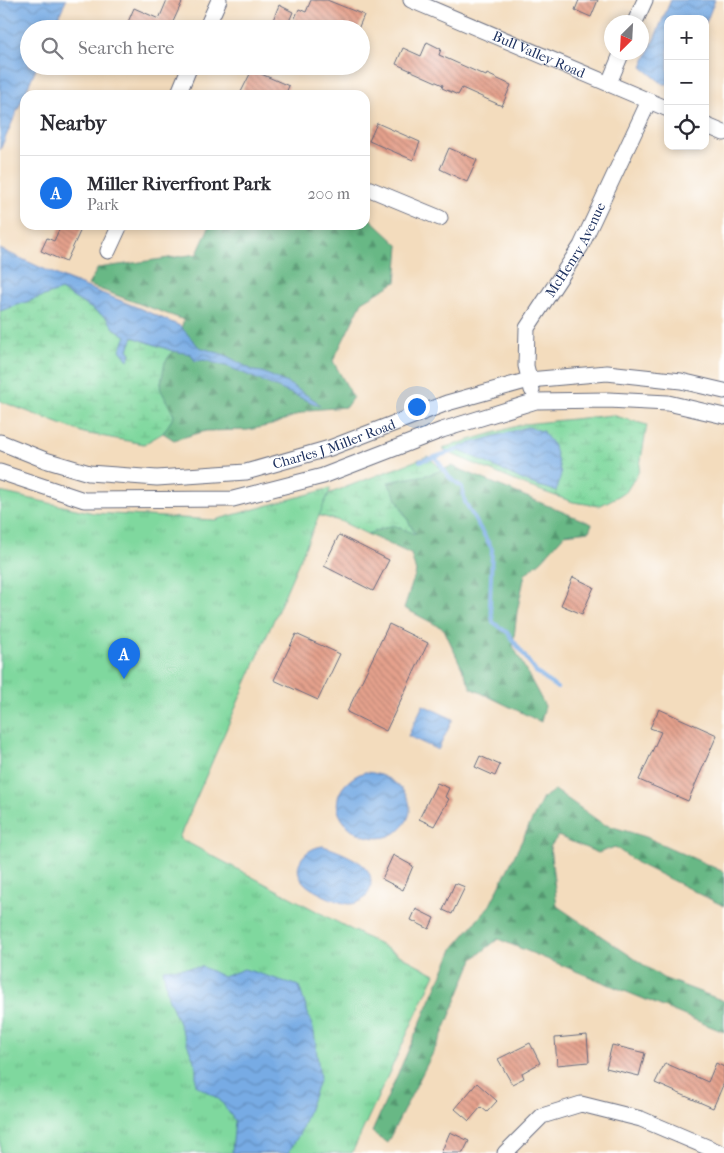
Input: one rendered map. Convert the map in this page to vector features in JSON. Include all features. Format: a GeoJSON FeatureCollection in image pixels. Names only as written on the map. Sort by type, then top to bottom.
{"type":"FeatureCollection","features":[{"type":"Feature","properties":{"kind":"street"},"geometry":{"type":"LineString","coordinates":[[210,20],[219,0]]}},
{"type":"Feature","properties":{"kind":"street","name":"Bull Valley Road"},"geometry":{"type":"LineString","coordinates":[[411,0],[664,107]]}},
{"type":"Feature","properties":{"kind":"street"},"geometry":{"type":"LineString","coordinates":[[638,15],[645,0]]}},
{"type":"Feature","properties":{"kind":"street"},"geometry":{"type":"LineString","coordinates":[[609,83],[619,60]]}},
{"type":"Feature","properties":{"kind":"street"},"geometry":{"type":"LineString","coordinates":[[180,90],[186,75]]}},
{"type":"Feature","properties":{"kind":"street","name":"McHenry Avenue"},"geometry":{"type":"LineString","coordinates":[[536,401],[526,366],[527,328],[581,246],[649,101]]}},
{"type":"Feature","properties":{"kind":"street"},"geometry":{"type":"LineString","coordinates":[[709,127],[724,133]]}},
{"type":"Feature","properties":{"kind":"street"},"geometry":{"type":"LineString","coordinates":[[370,189],[440,218]]}},
{"type":"Feature","properties":{"kind":"street"},"geometry":{"type":"LineString","coordinates":[[108,251],[118,230]]}},
{"type":"Feature","properties":{"kind":"street","name":"Charles J Miller Road"},"geometry":{"type":"LineString","coordinates":[[0,442],[45,460],[89,473],[157,478],[246,472],[330,448],[447,403],[529,380],[607,373],[681,381],[724,391]]}},
{"type":"Feature","properties":{"kind":"street","name":"Charles J Miller Road"},"geometry":{"type":"LineString","coordinates":[[0,472],[84,500],[233,499],[323,476],[442,430],[536,401],[608,400],[668,403],[724,416]]}},
{"type":"Feature","properties":{"kind":"street"},"geometry":{"type":"LineString","coordinates":[[505,1153],[542,1116],[581,1104],[641,1119],[721,1153]]}},
{"type":"Feature","properties":{"kind":"green space"},"geometry":{"type":"Polygon","coordinates":[[[370,219],[399,246],[396,282],[362,302],[333,361],[353,397],[346,407],[309,410],[272,425],[248,430],[206,431],[174,440],[163,433],[174,416],[160,389],[165,362],[173,351],[184,320],[88,285],[98,268],[197,254],[208,230],[370,230],[370,219]]]}},
{"type":"Feature","properties":{"kind":"green space"},"geometry":{"type":"Polygon","coordinates":[[[61,290],[107,318],[114,328],[127,336],[128,349],[133,337],[173,351],[165,362],[160,388],[174,416],[163,433],[144,444],[84,433],[0,401],[0,311],[61,290]]]}},
{"type":"Feature","properties":{"kind":"green space"},"geometry":{"type":"Polygon","coordinates":[[[612,415],[647,425],[639,471],[626,492],[599,506],[573,502],[527,486],[449,453],[442,448],[524,424],[612,415]]]}},
{"type":"Feature","properties":{"kind":"green space"},"geometry":{"type":"Polygon","coordinates":[[[428,456],[442,470],[431,474],[388,482],[415,534],[393,525],[367,534],[340,521],[305,512],[299,505],[428,456]]]}},
{"type":"Feature","properties":{"kind":"green space"},"geometry":{"type":"Polygon","coordinates":[[[452,466],[592,524],[589,531],[565,534],[542,560],[525,574],[517,612],[513,646],[545,706],[541,722],[471,688],[444,629],[404,608],[416,572],[411,554],[367,534],[393,525],[415,534],[388,482],[431,474],[452,466]]]}},
{"type":"Feature","properties":{"kind":"green space"},"geometry":{"type":"Polygon","coordinates":[[[331,488],[179,838],[435,974],[352,1153],[0,1153],[0,492],[94,513],[215,520],[331,488]]]}},
{"type":"Feature","properties":{"kind":"green space"},"geometry":{"type":"Polygon","coordinates":[[[555,790],[603,824],[646,837],[724,872],[724,906],[637,863],[615,847],[598,853],[558,836],[550,847],[557,906],[663,978],[724,1001],[724,1032],[498,939],[473,959],[442,1035],[387,1143],[372,1132],[454,947],[490,905],[543,798],[555,790]]]}},
{"type":"Feature","properties":{"kind":"water"},"geometry":{"type":"Polygon","coordinates":[[[0,0],[66,0],[57,20],[20,20],[20,75],[33,75],[26,90],[20,90],[20,105],[0,150],[0,0]]]}},
{"type":"Feature","properties":{"kind":"water"},"geometry":{"type":"Polygon","coordinates":[[[671,0],[715,0],[709,15],[665,15],[671,0]]]}},
{"type":"Feature","properties":{"kind":"water"},"geometry":{"type":"Polygon","coordinates":[[[664,16],[664,84],[642,67],[645,60],[649,60],[649,51],[664,16]]]}},
{"type":"Feature","properties":{"kind":"water"},"geometry":{"type":"Polygon","coordinates":[[[0,249],[66,279],[180,326],[199,347],[225,355],[254,371],[262,372],[289,384],[316,401],[320,406],[229,367],[204,360],[195,361],[191,354],[173,351],[133,337],[128,349],[131,354],[128,360],[120,350],[126,336],[114,328],[107,318],[61,290],[0,311],[0,249]]]}},
{"type":"Feature","properties":{"kind":"water"},"geometry":{"type":"Polygon","coordinates":[[[527,427],[542,431],[554,446],[561,474],[556,491],[527,482],[457,450],[461,446],[527,427]]]}},
{"type":"Feature","properties":{"kind":"water"},"geometry":{"type":"Polygon","coordinates":[[[423,705],[453,719],[438,750],[408,736],[423,705]]]}},
{"type":"Feature","properties":{"kind":"water"},"geometry":{"type":"Polygon","coordinates":[[[365,772],[387,778],[404,792],[409,800],[410,810],[407,820],[392,835],[377,838],[361,834],[347,825],[338,811],[338,797],[341,790],[351,779],[365,772]]]}},
{"type":"Feature","properties":{"kind":"water"},"geometry":{"type":"Polygon","coordinates":[[[323,846],[356,860],[368,871],[371,877],[370,890],[362,900],[349,904],[339,902],[314,890],[300,878],[298,872],[301,860],[310,851],[323,846]]]}},
{"type":"Feature","properties":{"kind":"water"},"geometry":{"type":"Polygon","coordinates":[[[203,967],[223,977],[244,969],[299,986],[314,1032],[320,1078],[300,1133],[288,1153],[233,1153],[235,1121],[220,1100],[196,1085],[196,1065],[168,997],[163,969],[203,967]]]}},
{"type":"Feature","properties":{"kind":"building"},"geometry":{"type":"Polygon","coordinates":[[[167,0],[183,0],[174,20],[129,20],[134,8],[159,19],[167,0]]]}},
{"type":"Feature","properties":{"kind":"building"},"geometry":{"type":"Polygon","coordinates":[[[311,0],[327,0],[364,15],[362,20],[294,20],[299,9],[306,12],[311,0]]]}},
{"type":"Feature","properties":{"kind":"building"},"geometry":{"type":"Polygon","coordinates":[[[579,0],[598,0],[591,17],[575,10],[579,0]]]}},
{"type":"Feature","properties":{"kind":"building"},"geometry":{"type":"Polygon","coordinates":[[[279,5],[293,12],[290,20],[273,20],[279,5]]]}},
{"type":"Feature","properties":{"kind":"building"},"geometry":{"type":"Polygon","coordinates":[[[427,42],[441,49],[439,55],[511,85],[502,106],[462,88],[458,95],[442,88],[443,85],[396,64],[403,48],[421,56],[427,42]]]}},
{"type":"Feature","properties":{"kind":"building"},"geometry":{"type":"Polygon","coordinates":[[[250,75],[264,75],[289,86],[287,90],[242,90],[250,75]]]}},
{"type":"Feature","properties":{"kind":"building"},"geometry":{"type":"Polygon","coordinates":[[[377,123],[420,142],[413,160],[370,141],[377,123]]]}},
{"type":"Feature","properties":{"kind":"building"},"geometry":{"type":"Polygon","coordinates":[[[449,148],[477,160],[467,182],[440,169],[449,148]]]}},
{"type":"Feature","properties":{"kind":"building"},"geometry":{"type":"Polygon","coordinates":[[[59,230],[81,230],[66,262],[41,251],[47,238],[54,241],[59,230]]]}},
{"type":"Feature","properties":{"kind":"building"},"geometry":{"type":"Polygon","coordinates":[[[339,535],[389,560],[373,591],[324,566],[339,535]]]}},
{"type":"Feature","properties":{"kind":"building"},"geometry":{"type":"Polygon","coordinates":[[[573,577],[594,587],[582,614],[561,605],[573,577]]]}},
{"type":"Feature","properties":{"kind":"building"},"geometry":{"type":"Polygon","coordinates":[[[389,624],[428,643],[386,731],[347,712],[389,624]]]}},
{"type":"Feature","properties":{"kind":"building"},"geometry":{"type":"Polygon","coordinates":[[[296,634],[340,654],[318,700],[274,680],[296,634]]]}},
{"type":"Feature","properties":{"kind":"building"},"geometry":{"type":"Polygon","coordinates":[[[659,709],[717,735],[688,801],[639,780],[661,732],[650,728],[659,709]]]}},
{"type":"Feature","properties":{"kind":"building"},"geometry":{"type":"Polygon","coordinates":[[[480,756],[500,765],[495,776],[475,767],[480,756]]]}},
{"type":"Feature","properties":{"kind":"building"},"geometry":{"type":"Polygon","coordinates":[[[437,783],[449,788],[445,797],[449,799],[434,826],[419,819],[437,783]]]}},
{"type":"Feature","properties":{"kind":"building"},"geometry":{"type":"Polygon","coordinates":[[[393,855],[413,866],[403,890],[382,879],[393,855]]]}},
{"type":"Feature","properties":{"kind":"building"},"geometry":{"type":"Polygon","coordinates":[[[455,883],[465,887],[452,914],[443,910],[455,883]]]}},
{"type":"Feature","properties":{"kind":"building"},"geometry":{"type":"Polygon","coordinates":[[[416,909],[434,918],[429,929],[411,920],[416,909]]]}},
{"type":"Feature","properties":{"kind":"building"},"geometry":{"type":"Polygon","coordinates":[[[587,1035],[589,1062],[557,1065],[555,1038],[587,1035]]]}},
{"type":"Feature","properties":{"kind":"building"},"geometry":{"type":"Polygon","coordinates":[[[530,1043],[540,1063],[522,1073],[524,1078],[512,1084],[498,1059],[530,1043]]]}},
{"type":"Feature","properties":{"kind":"building"},"geometry":{"type":"Polygon","coordinates":[[[612,1045],[645,1053],[639,1076],[606,1068],[612,1045]]]}},
{"type":"Feature","properties":{"kind":"building"},"geometry":{"type":"Polygon","coordinates":[[[665,1063],[708,1082],[716,1063],[724,1067],[724,1083],[713,1108],[655,1083],[665,1063]]]}},
{"type":"Feature","properties":{"kind":"building"},"geometry":{"type":"Polygon","coordinates":[[[477,1083],[497,1101],[487,1112],[481,1107],[469,1121],[455,1109],[477,1083]]]}},
{"type":"Feature","properties":{"kind":"building"},"geometry":{"type":"Polygon","coordinates":[[[450,1132],[469,1141],[463,1153],[441,1153],[450,1132]]]}},
{"type":"Feature","properties":{"kind":"waterway"},"geometry":{"type":"LineString","coordinates":[[435,457],[457,450]]}},
{"type":"Feature","properties":{"kind":"waterway"},"geometry":{"type":"LineString","coordinates":[[420,461],[435,457],[449,477],[462,487],[465,502],[492,549],[490,604],[493,622],[508,633],[536,672],[557,688]]}},
{"type":"Feature","properties":{"kind":"place","name":"Miller Riverfront Park"},"geometry":{"type":"Point","coordinates":[124,679]}}]}
